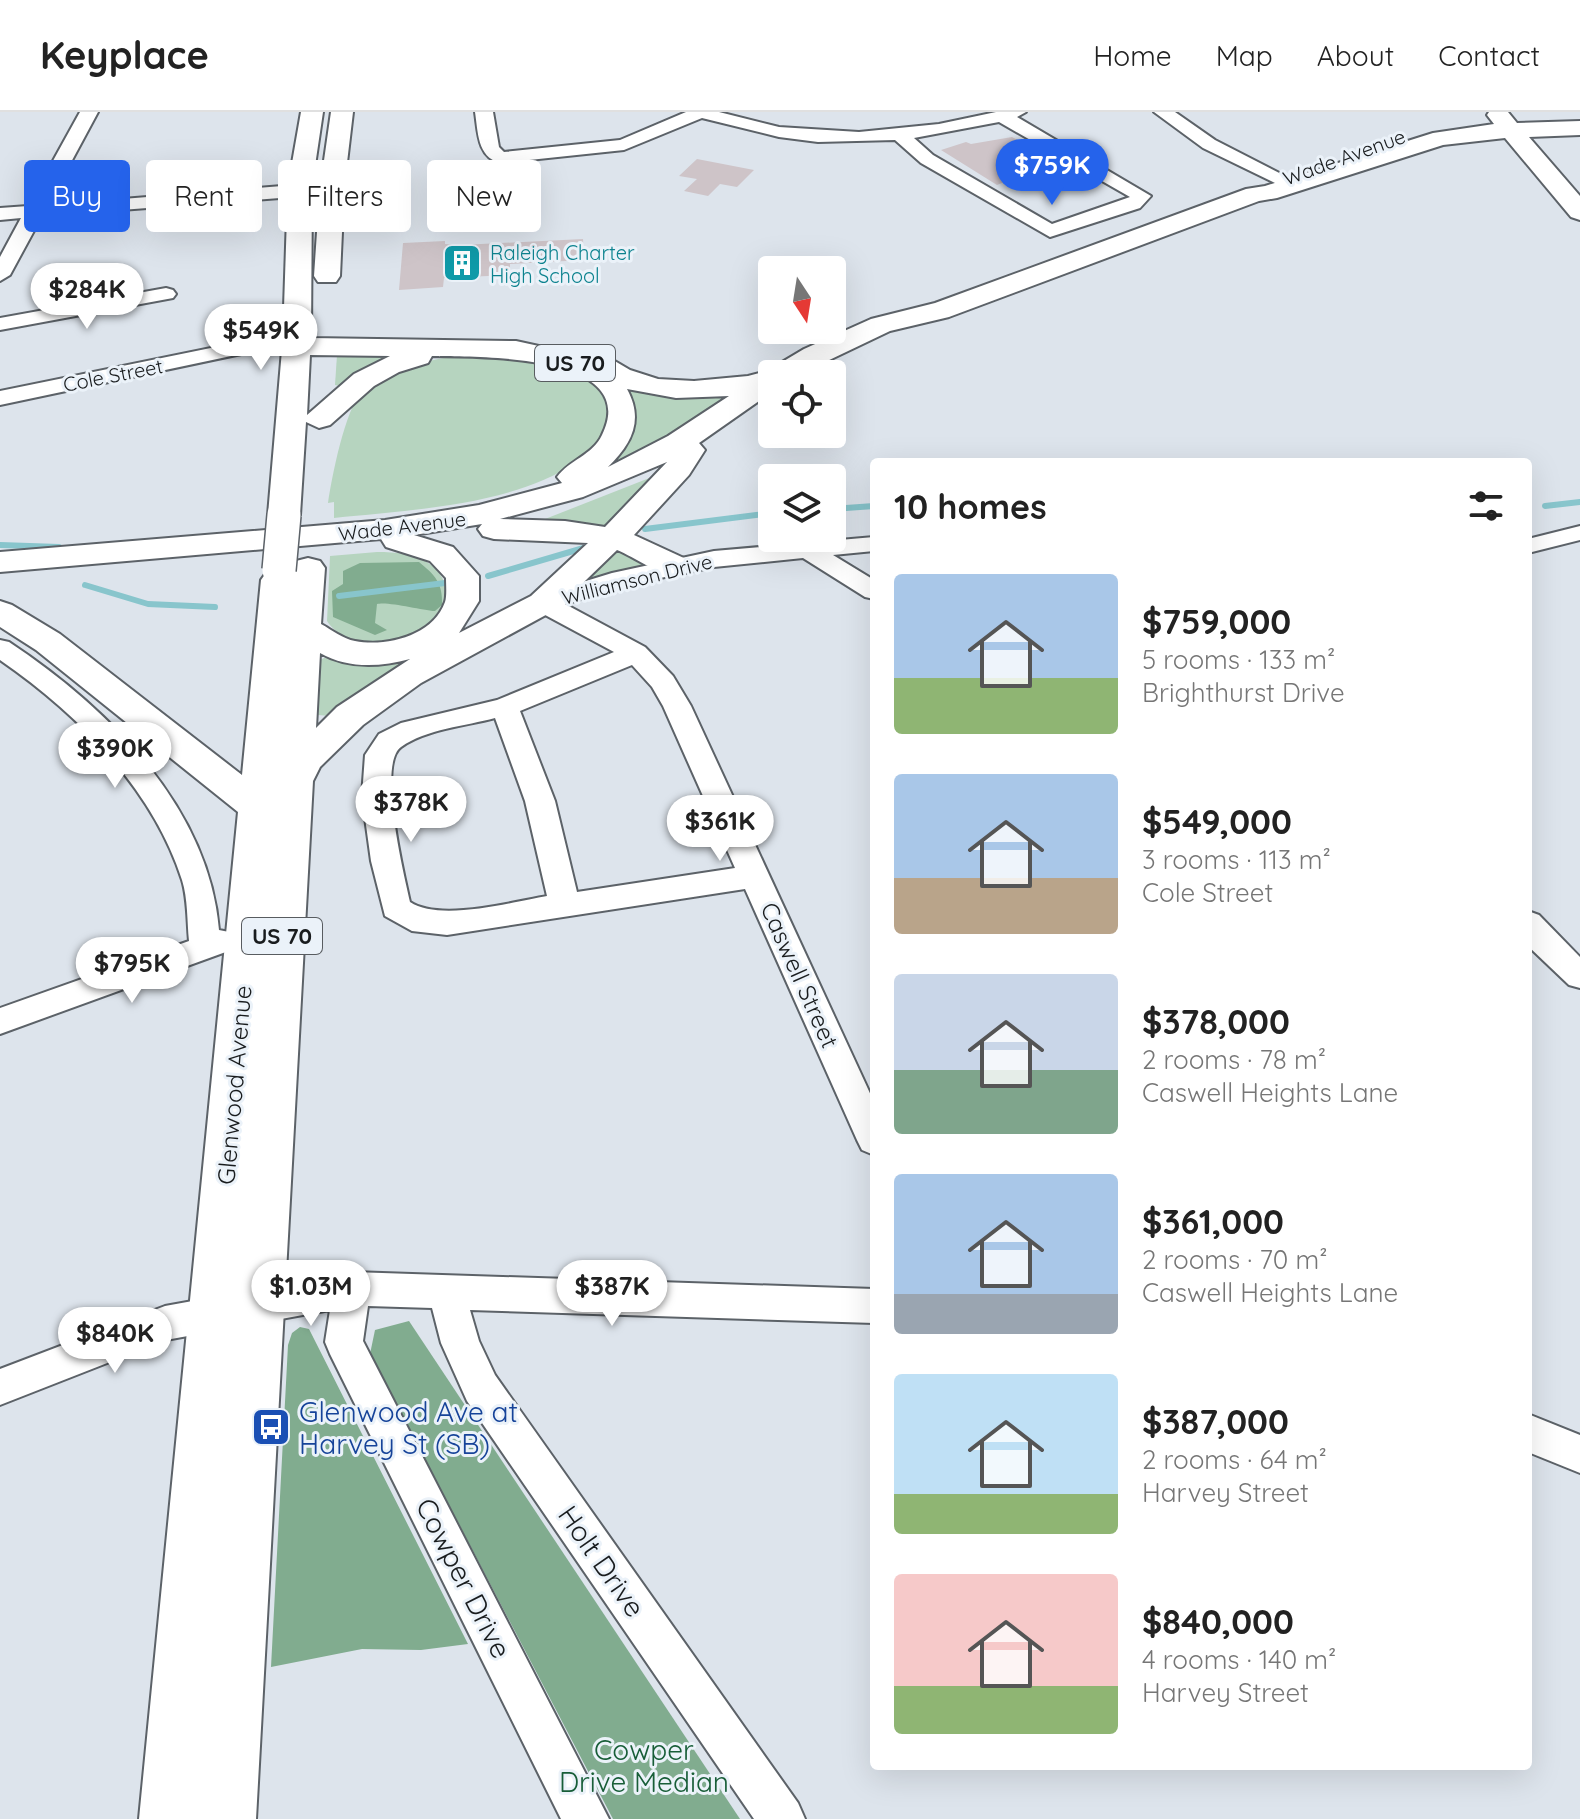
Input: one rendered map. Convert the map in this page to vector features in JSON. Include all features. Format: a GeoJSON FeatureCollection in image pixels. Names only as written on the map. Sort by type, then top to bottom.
{"type":"FeatureCollection","features":[{"type":"Feature","properties":{"kind":"main road","name":"Glenwood Avenue"},"geometry":{"type":"LineString","coordinates":[[304,160],[312,112]]}},
{"type":"Feature","properties":{"kind":"main road","name":"Glenwood Avenue"},"geometry":{"type":"LineString","coordinates":[[336,160],[342,112]]}},
{"type":"Feature","properties":{"kind":"main road","name":"Wade Avenue"},"geometry":{"type":"LineString","coordinates":[[1255,194],[1258,188],[1416,131],[1503,121],[1580,120]]}},
{"type":"Feature","properties":{"kind":"main road","name":"Wade Avenue"},"geometry":{"type":"LineString","coordinates":[[826,360],[936,317],[939,311],[1255,194],[1268,193],[1422,142],[1503,121],[1580,128]]}},
{"type":"Feature","properties":{"kind":"main road"},"geometry":{"type":"LineString","coordinates":[[1503,121],[1580,212]]}},
{"type":"Feature","properties":{"kind":"main road","name":"Glenwood Avenue"},"geometry":{"type":"LineString","coordinates":[[298,513],[319,419],[306,232]]}},
{"type":"Feature","properties":{"kind":"main road","name":"Glenwood Avenue"},"geometry":{"type":"LineString","coordinates":[[170,1819],[238,1308],[293,783],[281,725],[298,513],[327,232]]}},
{"type":"Feature","properties":{"kind":"main road"},"geometry":{"type":"LineString","coordinates":[[315,334],[455,350]]}},
{"type":"Feature","properties":{"kind":"main road"},"geometry":{"type":"LineString","coordinates":[[315,334],[536,344],[578,354],[635,382],[674,389],[723,388],[758,383]]}},
{"type":"Feature","properties":{"kind":"main road","name":"US 70"},"geometry":{"type":"LineString","coordinates":[[319,419],[346,392],[369,376],[411,358],[455,350],[516,349],[565,359],[591,371],[608,384],[624,414],[618,439],[604,457],[577,475],[511,500],[498,511]]}},
{"type":"Feature","properties":{"kind":"main road","name":"Wade Avenue"},"geometry":{"type":"LineString","coordinates":[[0,562],[372,531],[498,511],[560,495],[648,459],[758,393]]}},
{"type":"Feature","properties":{"kind":"main road","name":"Wade Avenue"},"geometry":{"type":"LineString","coordinates":[[0,574],[397,540],[468,529],[578,500],[637,477],[690,450],[758,397]]}},
{"type":"Feature","properties":{"kind":"main road"},"geometry":{"type":"LineString","coordinates":[[293,783],[305,760],[350,716],[408,675],[543,603],[612,538],[678,468],[690,450]]}},
{"type":"Feature","properties":{"kind":"main road"},"geometry":{"type":"LineString","coordinates":[[468,529],[561,528],[612,538],[674,566]]}},
{"type":"Feature","properties":{"kind":"main road"},"geometry":{"type":"LineString","coordinates":[[397,540],[427,547],[450,559],[466,586],[462,606],[449,627],[436,638],[402,651]]}},
{"type":"Feature","properties":{"kind":"main road","name":"Glenwood Avenue"},"geometry":{"type":"LineString","coordinates":[[225,1819],[246,934],[256,806],[281,725],[303,628],[294,569]]}},
{"type":"Feature","properties":{"kind":"main road"},"geometry":{"type":"LineString","coordinates":[[303,628],[321,643],[354,654],[402,651],[429,647],[543,603]]}},
{"type":"Feature","properties":{"kind":"main road"},"geometry":{"type":"LineString","coordinates":[[0,612],[48,642],[256,806]]}},
{"type":"Feature","properties":{"kind":"main road"},"geometry":{"type":"LineString","coordinates":[[281,725],[325,723],[350,716]]}},
{"type":"Feature","properties":{"kind":"street"},"geometry":{"type":"LineString","coordinates":[[63,160],[89,112]]}},
{"type":"Feature","properties":{"kind":"street"},"geometry":{"type":"LineString","coordinates":[[484,112],[490,148],[500,158],[624,145],[701,112],[725,121],[788,134],[836,137],[899,135],[955,127],[1010,114],[1142,196],[1133,204],[1050,231],[927,159],[899,135]]}},
{"type":"Feature","properties":{"kind":"street"},"geometry":{"type":"LineString","coordinates":[[1163,112],[1209,144],[1282,179]]}},
{"type":"Feature","properties":{"kind":"street"},"geometry":{"type":"LineString","coordinates":[[130,204],[278,192]]}},
{"type":"Feature","properties":{"kind":"street"},"geometry":{"type":"LineString","coordinates":[[0,214],[24,212]]}},
{"type":"Feature","properties":{"kind":"street"},"geometry":{"type":"LineString","coordinates":[[0,275],[24,232]]}},
{"type":"Feature","properties":{"kind":"street"},"geometry":{"type":"LineString","coordinates":[[0,324],[166,294]]}},
{"type":"Feature","properties":{"kind":"street","name":"Cole Street"},"geometry":{"type":"LineString","coordinates":[[0,398],[315,334]]}},
{"type":"Feature","properties":{"kind":"street"},"geometry":{"type":"LineString","coordinates":[[1532,545],[1580,533]]}},
{"type":"Feature","properties":{"kind":"street","name":"Williamson Drive"},"geometry":{"type":"LineString","coordinates":[[846,547],[870,544]]}},
{"type":"Feature","properties":{"kind":"street","name":"Williamson Drive"},"geometry":{"type":"LineString","coordinates":[[543,603],[621,578],[674,566],[786,552]]}},
{"type":"Feature","properties":{"kind":"street"},"geometry":{"type":"LineString","coordinates":[[810,552],[870,589]]}},
{"type":"Feature","properties":{"kind":"street","name":"Caswell Street"},"geometry":{"type":"LineString","coordinates":[[543,603],[636,653],[663,682],[756,876],[870,1131]]}},
{"type":"Feature","properties":{"kind":"street"},"geometry":{"type":"LineString","coordinates":[[0,648],[27,665],[71,702],[148,788],[189,857],[198,884],[205,947]]}},
{"type":"Feature","properties":{"kind":"street"},"geometry":{"type":"LineString","coordinates":[[636,653],[505,707],[411,730],[389,741],[379,755],[377,796],[396,908],[412,919],[447,923],[756,876]]}},
{"type":"Feature","properties":{"kind":"street"},"geometry":{"type":"LineString","coordinates":[[505,707],[540,801],[565,906]]}},
{"type":"Feature","properties":{"kind":"street"},"geometry":{"type":"LineString","coordinates":[[1532,928],[1580,976]]}},
{"type":"Feature","properties":{"kind":"street"},"geometry":{"type":"LineString","coordinates":[[0,1021],[246,934]]}},
{"type":"Feature","properties":{"kind":"street"},"geometry":{"type":"LineString","coordinates":[[0,1387],[157,1326],[238,1308],[352,1289],[870,1306]]}},
{"type":"Feature","properties":{"kind":"street","name":"Cowper Drive"},"geometry":{"type":"LineString","coordinates":[[352,1289],[344,1342],[586,1819]]}},
{"type":"Feature","properties":{"kind":"street","name":"Holt Drive"},"geometry":{"type":"LineString","coordinates":[[446,1291],[460,1343],[481,1388],[782,1819]]}},
{"type":"Feature","properties":{"kind":"street"},"geometry":{"type":"LineString","coordinates":[[1532,1435],[1580,1454]]}},
{"type":"Feature","properties":{"kind":"green space"},"geometry":{"type":"Polygon","coordinates":[[[398,353],[340,386],[335,385],[337,355],[398,353]]]}},
{"type":"Feature","properties":{"kind":"green space"},"geometry":{"type":"Polygon","coordinates":[[[473,353],[576,369],[609,395],[614,431],[575,463],[521,489],[459,504],[334,518],[334,502],[328,503],[336,461],[350,413],[362,391],[398,370],[473,353]]]}},
{"type":"Feature","properties":{"kind":"green space"},"geometry":{"type":"Polygon","coordinates":[[[620,388],[735,391],[682,429],[606,467],[620,388]]]}},
{"type":"Feature","properties":{"kind":"green space"},"geometry":{"type":"Polygon","coordinates":[[[657,475],[616,528],[540,521],[657,475]]]}},
{"type":"Feature","properties":{"kind":"green space"},"geometry":{"type":"Polygon","coordinates":[[[613,549],[646,563],[585,580],[613,549]]]}},
{"type":"Feature","properties":{"kind":"green space"},"geometry":{"type":"Polygon","coordinates":[[[377,552],[416,557],[436,569],[442,578],[448,604],[422,632],[398,641],[371,643],[346,637],[327,621],[330,556],[377,552]]]}},
{"type":"Feature","properties":{"kind":"green space"},"geometry":{"type":"Polygon","coordinates":[[[419,562],[439,585],[442,605],[435,611],[377,604],[375,623],[387,630],[375,635],[333,617],[332,591],[343,584],[343,571],[360,563],[419,562]]]}},
{"type":"Feature","properties":{"kind":"green space"},"geometry":{"type":"Polygon","coordinates":[[[423,655],[330,716],[318,715],[320,660],[326,657],[350,664],[374,665],[423,655]]]}},
{"type":"Feature","properties":{"kind":"green space","name":"Cowper Drive Median"},"geometry":{"type":"Polygon","coordinates":[[[409,1321],[740,1819],[613,1819],[370,1354],[375,1330],[409,1321]]]}},
{"type":"Feature","properties":{"kind":"green space"},"geometry":{"type":"Polygon","coordinates":[[[300,1327],[309,1329],[468,1644],[421,1650],[362,1649],[271,1667],[288,1345],[292,1333],[300,1327]]]}},
{"type":"Feature","properties":{"kind":"building"},"geometry":{"type":"Polygon","coordinates":[[[1012,137],[1056,161],[997,185],[941,150],[966,142],[971,144],[1012,137]]]}},
{"type":"Feature","properties":{"kind":"building"},"geometry":{"type":"Polygon","coordinates":[[[697,159],[754,170],[737,187],[720,184],[708,196],[684,191],[697,179],[679,176],[697,159]]]}},
{"type":"Feature","properties":{"kind":"building","name":"Raleigh Charter High School"},"geometry":{"type":"Polygon","coordinates":[[[583,239],[584,260],[510,264],[510,275],[444,278],[443,287],[399,290],[403,243],[445,241],[445,244],[461,245],[583,239]]]}},
{"type":"Feature","properties":{"kind":"waterway"},"geometry":{"type":"LineString","coordinates":[[1545,506],[1580,502]]}},
{"type":"Feature","properties":{"kind":"waterway"},"geometry":{"type":"LineString","coordinates":[[846,508],[870,506]]}},
{"type":"Feature","properties":{"kind":"waterway"},"geometry":{"type":"LineString","coordinates":[[645,529],[758,515]]}},
{"type":"Feature","properties":{"kind":"waterway"},"geometry":{"type":"LineString","coordinates":[[0,545],[59,547]]}},
{"type":"Feature","properties":{"kind":"waterway"},"geometry":{"type":"LineString","coordinates":[[488,576],[587,547]]}},
{"type":"Feature","properties":{"kind":"waterway"},"geometry":{"type":"LineString","coordinates":[[339,596],[445,583]]}},
{"type":"Feature","properties":{"kind":"waterway"},"geometry":{"type":"LineString","coordinates":[[85,585],[148,604],[215,607]]}},
{"type":"Feature","properties":{"kind":"place","name":"Raleigh Charter High School"},"geometry":{"type":"Point","coordinates":[462,263]}},
{"type":"Feature","properties":{"kind":"place","name":"Glenwood Ave at Harvey St (SB)"},"geometry":{"type":"Point","coordinates":[271,1427]}}]}
